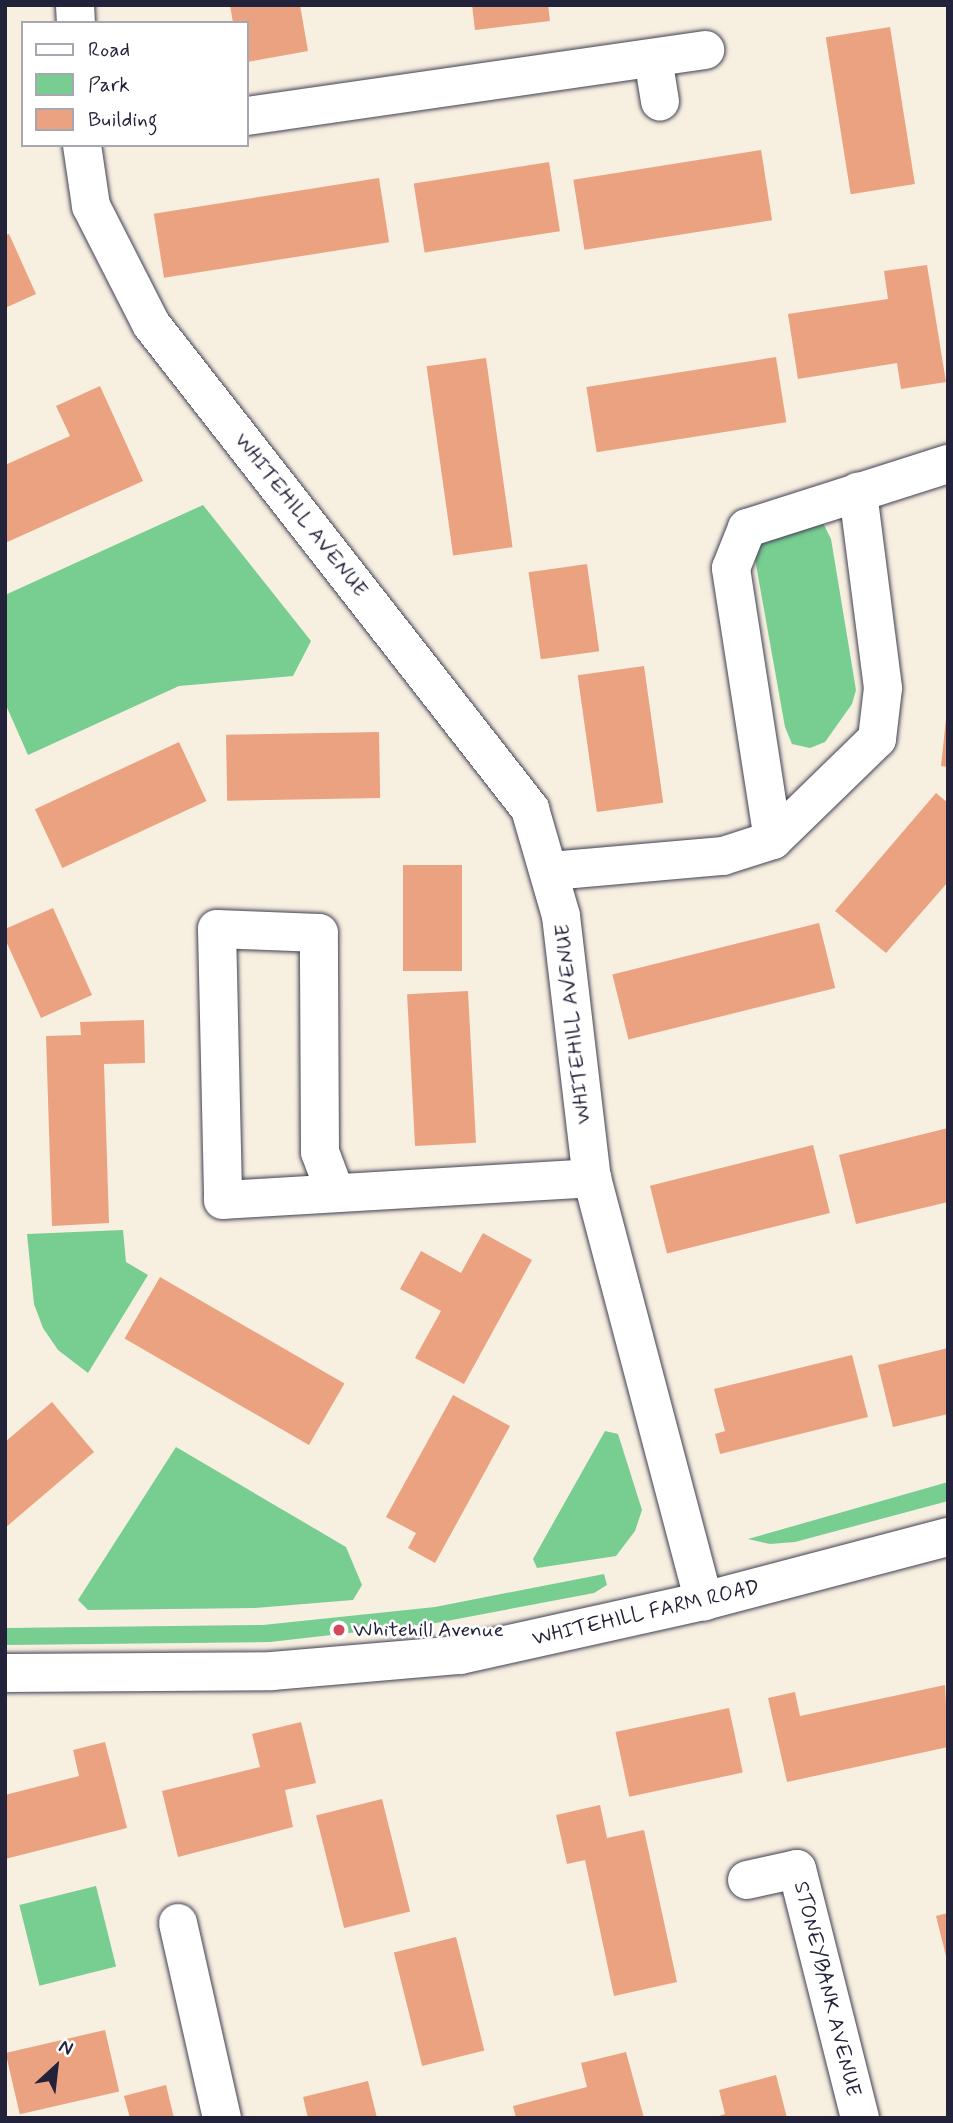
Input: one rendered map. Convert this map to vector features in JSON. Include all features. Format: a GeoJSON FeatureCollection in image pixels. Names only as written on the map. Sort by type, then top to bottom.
{"type":"FeatureCollection","features":[{"type":"Feature","properties":{"kind":"street"},"geometry":{"type":"LineString","coordinates":[[248,116],[705,50]]}},
{"type":"Feature","properties":{"kind":"street"},"geometry":{"type":"LineString","coordinates":[[653,58],[660,101]]}},
{"type":"Feature","properties":{"kind":"street","name":"WHITEHILL AVENUE"},"geometry":{"type":"LineString","coordinates":[[82,147],[91,206],[151,324],[530,809],[551,871],[561,916],[592,1178],[704,1601]]}},
{"type":"Feature","properties":{"kind":"street"},"geometry":{"type":"LineString","coordinates":[[773,840],[731,568],[747,528],[948,464]]}},
{"type":"Feature","properties":{"kind":"street"},"geometry":{"type":"LineString","coordinates":[[551,871],[723,856],[773,840],[877,739],[883,688],[858,492]]}},
{"type":"Feature","properties":{"kind":"street"},"geometry":{"type":"LineString","coordinates":[[335,1192],[320,1152],[319,933],[217,929],[223,1200],[592,1178]]}},
{"type":"Feature","properties":{"kind":"street","name":"WHITEHILL FARM ROAD"},"geometry":{"type":"LineString","coordinates":[[5,1674],[272,1671],[460,1655],[704,1601],[948,1537]]}},
{"type":"Feature","properties":{"kind":"street","name":"STONEYBANK AVENUE"},"geometry":{"type":"LineString","coordinates":[[747,1880],[797,1869],[860,2118]]}},
{"type":"Feature","properties":{"kind":"street"},"geometry":{"type":"LineString","coordinates":[[178,1923],[222,2118]]}},
{"type":"Feature","properties":{"kind":"green space"},"geometry":{"type":"Polygon","coordinates":[[[203,505],[311,641],[293,676],[179,686],[28,755],[5,703],[5,595],[203,505]]]}},
{"type":"Feature","properties":{"kind":"green space"},"geometry":{"type":"Polygon","coordinates":[[[823,523],[831,539],[856,690],[852,704],[825,742],[810,748],[792,744],[785,727],[755,559],[763,531],[823,523]]]}},
{"type":"Feature","properties":{"kind":"green space"},"geometry":{"type":"Polygon","coordinates":[[[123,1230],[126,1262],[148,1275],[88,1373],[58,1350],[43,1328],[34,1304],[27,1234],[123,1230]]]}},
{"type":"Feature","properties":{"kind":"green space"},"geometry":{"type":"Polygon","coordinates":[[[605,1431],[618,1434],[642,1510],[635,1531],[616,1556],[537,1568],[533,1559],[605,1431]]]}},
{"type":"Feature","properties":{"kind":"green space"},"geometry":{"type":"Polygon","coordinates":[[[176,1447],[346,1547],[362,1585],[353,1600],[255,1608],[88,1610],[78,1600],[176,1447]]]}},
{"type":"Feature","properties":{"kind":"green space"},"geometry":{"type":"Polygon","coordinates":[[[948,1482],[948,1501],[795,1542],[770,1544],[748,1539],[948,1482]]]}},
{"type":"Feature","properties":{"kind":"green space"},"geometry":{"type":"Polygon","coordinates":[[[604,1574],[607,1585],[594,1593],[436,1623],[270,1642],[5,1645],[5,1628],[263,1625],[435,1607],[604,1574]]]}},
{"type":"Feature","properties":{"kind":"green space"},"geometry":{"type":"Polygon","coordinates":[[[96,1886],[116,1967],[39,1986],[19,1905],[96,1886]]]}},
{"type":"Feature","properties":{"kind":"building"},"geometry":{"type":"Polygon","coordinates":[[[230,5],[300,5],[308,51],[248,62],[248,21],[233,21],[230,5]]]}},
{"type":"Feature","properties":{"kind":"building"},"geometry":{"type":"Polygon","coordinates":[[[472,5],[548,5],[550,21],[475,30],[472,5]]]}},
{"type":"Feature","properties":{"kind":"building"},"geometry":{"type":"Polygon","coordinates":[[[890,27],[915,184],[851,194],[826,37],[890,27]]]}},
{"type":"Feature","properties":{"kind":"building"},"geometry":{"type":"Polygon","coordinates":[[[761,150],[772,220],[584,250],[573,180],[761,150]]]}},
{"type":"Feature","properties":{"kind":"building"},"geometry":{"type":"Polygon","coordinates":[[[549,162],[560,231],[425,253],[414,183],[549,162]]]}},
{"type":"Feature","properties":{"kind":"building"},"geometry":{"type":"Polygon","coordinates":[[[379,178],[389,242],[164,278],[154,214],[379,178]]]}},
{"type":"Feature","properties":{"kind":"building"},"geometry":{"type":"Polygon","coordinates":[[[9,234],[36,294],[5,308],[5,235],[9,234]]]}},
{"type":"Feature","properties":{"kind":"building"},"geometry":{"type":"Polygon","coordinates":[[[927,265],[946,382],[901,389],[897,363],[798,379],[788,314],[888,299],[884,271],[927,265]]]}},
{"type":"Feature","properties":{"kind":"building"},"geometry":{"type":"Polygon","coordinates":[[[776,357],[786,422],[597,452],[586,387],[776,357]]]}},
{"type":"Feature","properties":{"kind":"building"},"geometry":{"type":"Polygon","coordinates":[[[486,358],[513,547],[453,555],[427,366],[486,358]]]}},
{"type":"Feature","properties":{"kind":"building"},"geometry":{"type":"Polygon","coordinates":[[[100,386],[143,481],[5,543],[5,465],[70,436],[56,406],[100,386]]]}},
{"type":"Feature","properties":{"kind":"building"},"geometry":{"type":"Polygon","coordinates":[[[587,564],[599,651],[541,659],[529,572],[587,564]]]}},
{"type":"Feature","properties":{"kind":"building"},"geometry":{"type":"Polygon","coordinates":[[[644,666],[663,803],[597,812],[578,675],[644,666]]]}},
{"type":"Feature","properties":{"kind":"building"},"geometry":{"type":"Polygon","coordinates":[[[948,719],[948,767],[941,766],[948,719]]]}},
{"type":"Feature","properties":{"kind":"building"},"geometry":{"type":"Polygon","coordinates":[[[379,732],[380,798],[227,801],[226,735],[379,732]]]}},
{"type":"Feature","properties":{"kind":"building"},"geometry":{"type":"Polygon","coordinates":[[[179,742],[206,801],[62,868],[35,809],[179,742]]]}},
{"type":"Feature","properties":{"kind":"building"},"geometry":{"type":"Polygon","coordinates":[[[936,793],[948,803],[948,882],[886,953],[835,911],[936,793]]]}},
{"type":"Feature","properties":{"kind":"building"},"geometry":{"type":"Polygon","coordinates":[[[403,865],[462,865],[462,971],[403,971],[403,865]]]}},
{"type":"Feature","properties":{"kind":"building"},"geometry":{"type":"Polygon","coordinates":[[[53,908],[92,995],[41,1018],[5,939],[5,929],[53,908]]]}},
{"type":"Feature","properties":{"kind":"building"},"geometry":{"type":"Polygon","coordinates":[[[819,923],[835,988],[629,1040],[612,975],[819,923]]]}},
{"type":"Feature","properties":{"kind":"building"},"geometry":{"type":"Polygon","coordinates":[[[468,991],[476,1143],[415,1146],[407,994],[468,991]]]}},
{"type":"Feature","properties":{"kind":"building"},"geometry":{"type":"Polygon","coordinates":[[[144,1020],[145,1063],[104,1064],[109,1223],[52,1226],[46,1036],[81,1035],[80,1022],[144,1020]]]}},
{"type":"Feature","properties":{"kind":"building"},"geometry":{"type":"Polygon","coordinates":[[[948,1128],[948,1202],[856,1224],[839,1155],[948,1128]]]}},
{"type":"Feature","properties":{"kind":"building"},"geometry":{"type":"Polygon","coordinates":[[[813,1145],[830,1213],[667,1254],[650,1186],[813,1145]]]}},
{"type":"Feature","properties":{"kind":"building"},"geometry":{"type":"Polygon","coordinates":[[[483,1233],[532,1260],[464,1384],[415,1358],[441,1311],[400,1289],[421,1251],[461,1273],[483,1233]]]}},
{"type":"Feature","properties":{"kind":"building"},"geometry":{"type":"Polygon","coordinates":[[[160,1277],[344,1384],[309,1445],[124,1338],[160,1277]]]}},
{"type":"Feature","properties":{"kind":"building"},"geometry":{"type":"Polygon","coordinates":[[[948,1348],[948,1414],[893,1427],[878,1365],[948,1348]]]}},
{"type":"Feature","properties":{"kind":"building"},"geometry":{"type":"Polygon","coordinates":[[[852,1355],[868,1417],[720,1454],[715,1434],[725,1431],[714,1389],[852,1355]]]}},
{"type":"Feature","properties":{"kind":"building"},"geometry":{"type":"Polygon","coordinates":[[[453,1395],[510,1426],[435,1563],[408,1548],[416,1533],[386,1517],[453,1395]]]}},
{"type":"Feature","properties":{"kind":"building"},"geometry":{"type":"Polygon","coordinates":[[[52,1402],[94,1452],[5,1528],[5,1442],[52,1402]]]}},
{"type":"Feature","properties":{"kind":"building"},"geometry":{"type":"Polygon","coordinates":[[[945,1685],[948,1747],[787,1782],[768,1698],[795,1692],[800,1716],[945,1685]]]}},
{"type":"Feature","properties":{"kind":"building"},"geometry":{"type":"Polygon","coordinates":[[[729,1708],[743,1773],[629,1797],[616,1732],[729,1708]]]}},
{"type":"Feature","properties":{"kind":"building"},"geometry":{"type":"Polygon","coordinates":[[[301,1722],[316,1783],[285,1790],[293,1827],[178,1857],[162,1791],[260,1767],[252,1734],[301,1722]]]}},
{"type":"Feature","properties":{"kind":"building"},"geometry":{"type":"Polygon","coordinates":[[[105,1742],[127,1828],[5,1859],[5,1795],[79,1776],[73,1750],[105,1742]]]}},
{"type":"Feature","properties":{"kind":"building"},"geometry":{"type":"Polygon","coordinates":[[[382,1799],[410,1912],[344,1928],[316,1815],[382,1799]]]}},
{"type":"Feature","properties":{"kind":"building"},"geometry":{"type":"Polygon","coordinates":[[[600,1805],[607,1838],[644,1830],[677,1982],[614,1996],[585,1860],[567,1864],[556,1815],[600,1805]]]}},
{"type":"Feature","properties":{"kind":"building"},"geometry":{"type":"Polygon","coordinates":[[[948,1913],[948,1960],[947,1960],[936,1916],[948,1913]]]}},
{"type":"Feature","properties":{"kind":"building"},"geometry":{"type":"Polygon","coordinates":[[[456,1937],[484,2051],[422,2066],[394,1952],[456,1937]]]}},
{"type":"Feature","properties":{"kind":"building"},"geometry":{"type":"Polygon","coordinates":[[[105,2030],[119,2091],[20,2114],[6,2053],[105,2030]]]}},
{"type":"Feature","properties":{"kind":"building"},"geometry":{"type":"Polygon","coordinates":[[[626,2052],[644,2118],[516,2118],[513,2106],[587,2087],[581,2063],[626,2052]]]}},
{"type":"Feature","properties":{"kind":"building"},"geometry":{"type":"Polygon","coordinates":[[[776,2075],[787,2118],[713,2118],[725,2114],[719,2090],[776,2075]]]}},
{"type":"Feature","properties":{"kind":"building"},"geometry":{"type":"Polygon","coordinates":[[[368,2081],[377,2118],[308,2118],[303,2097],[368,2081]]]}},
{"type":"Feature","properties":{"kind":"building"},"geometry":{"type":"Polygon","coordinates":[[[166,2085],[174,2118],[130,2118],[124,2096],[166,2085]]]}},
{"type":"Feature","properties":{"kind":"place","name":"Whitehill Avenue"},"geometry":{"type":"Point","coordinates":[339,1630]}}]}
